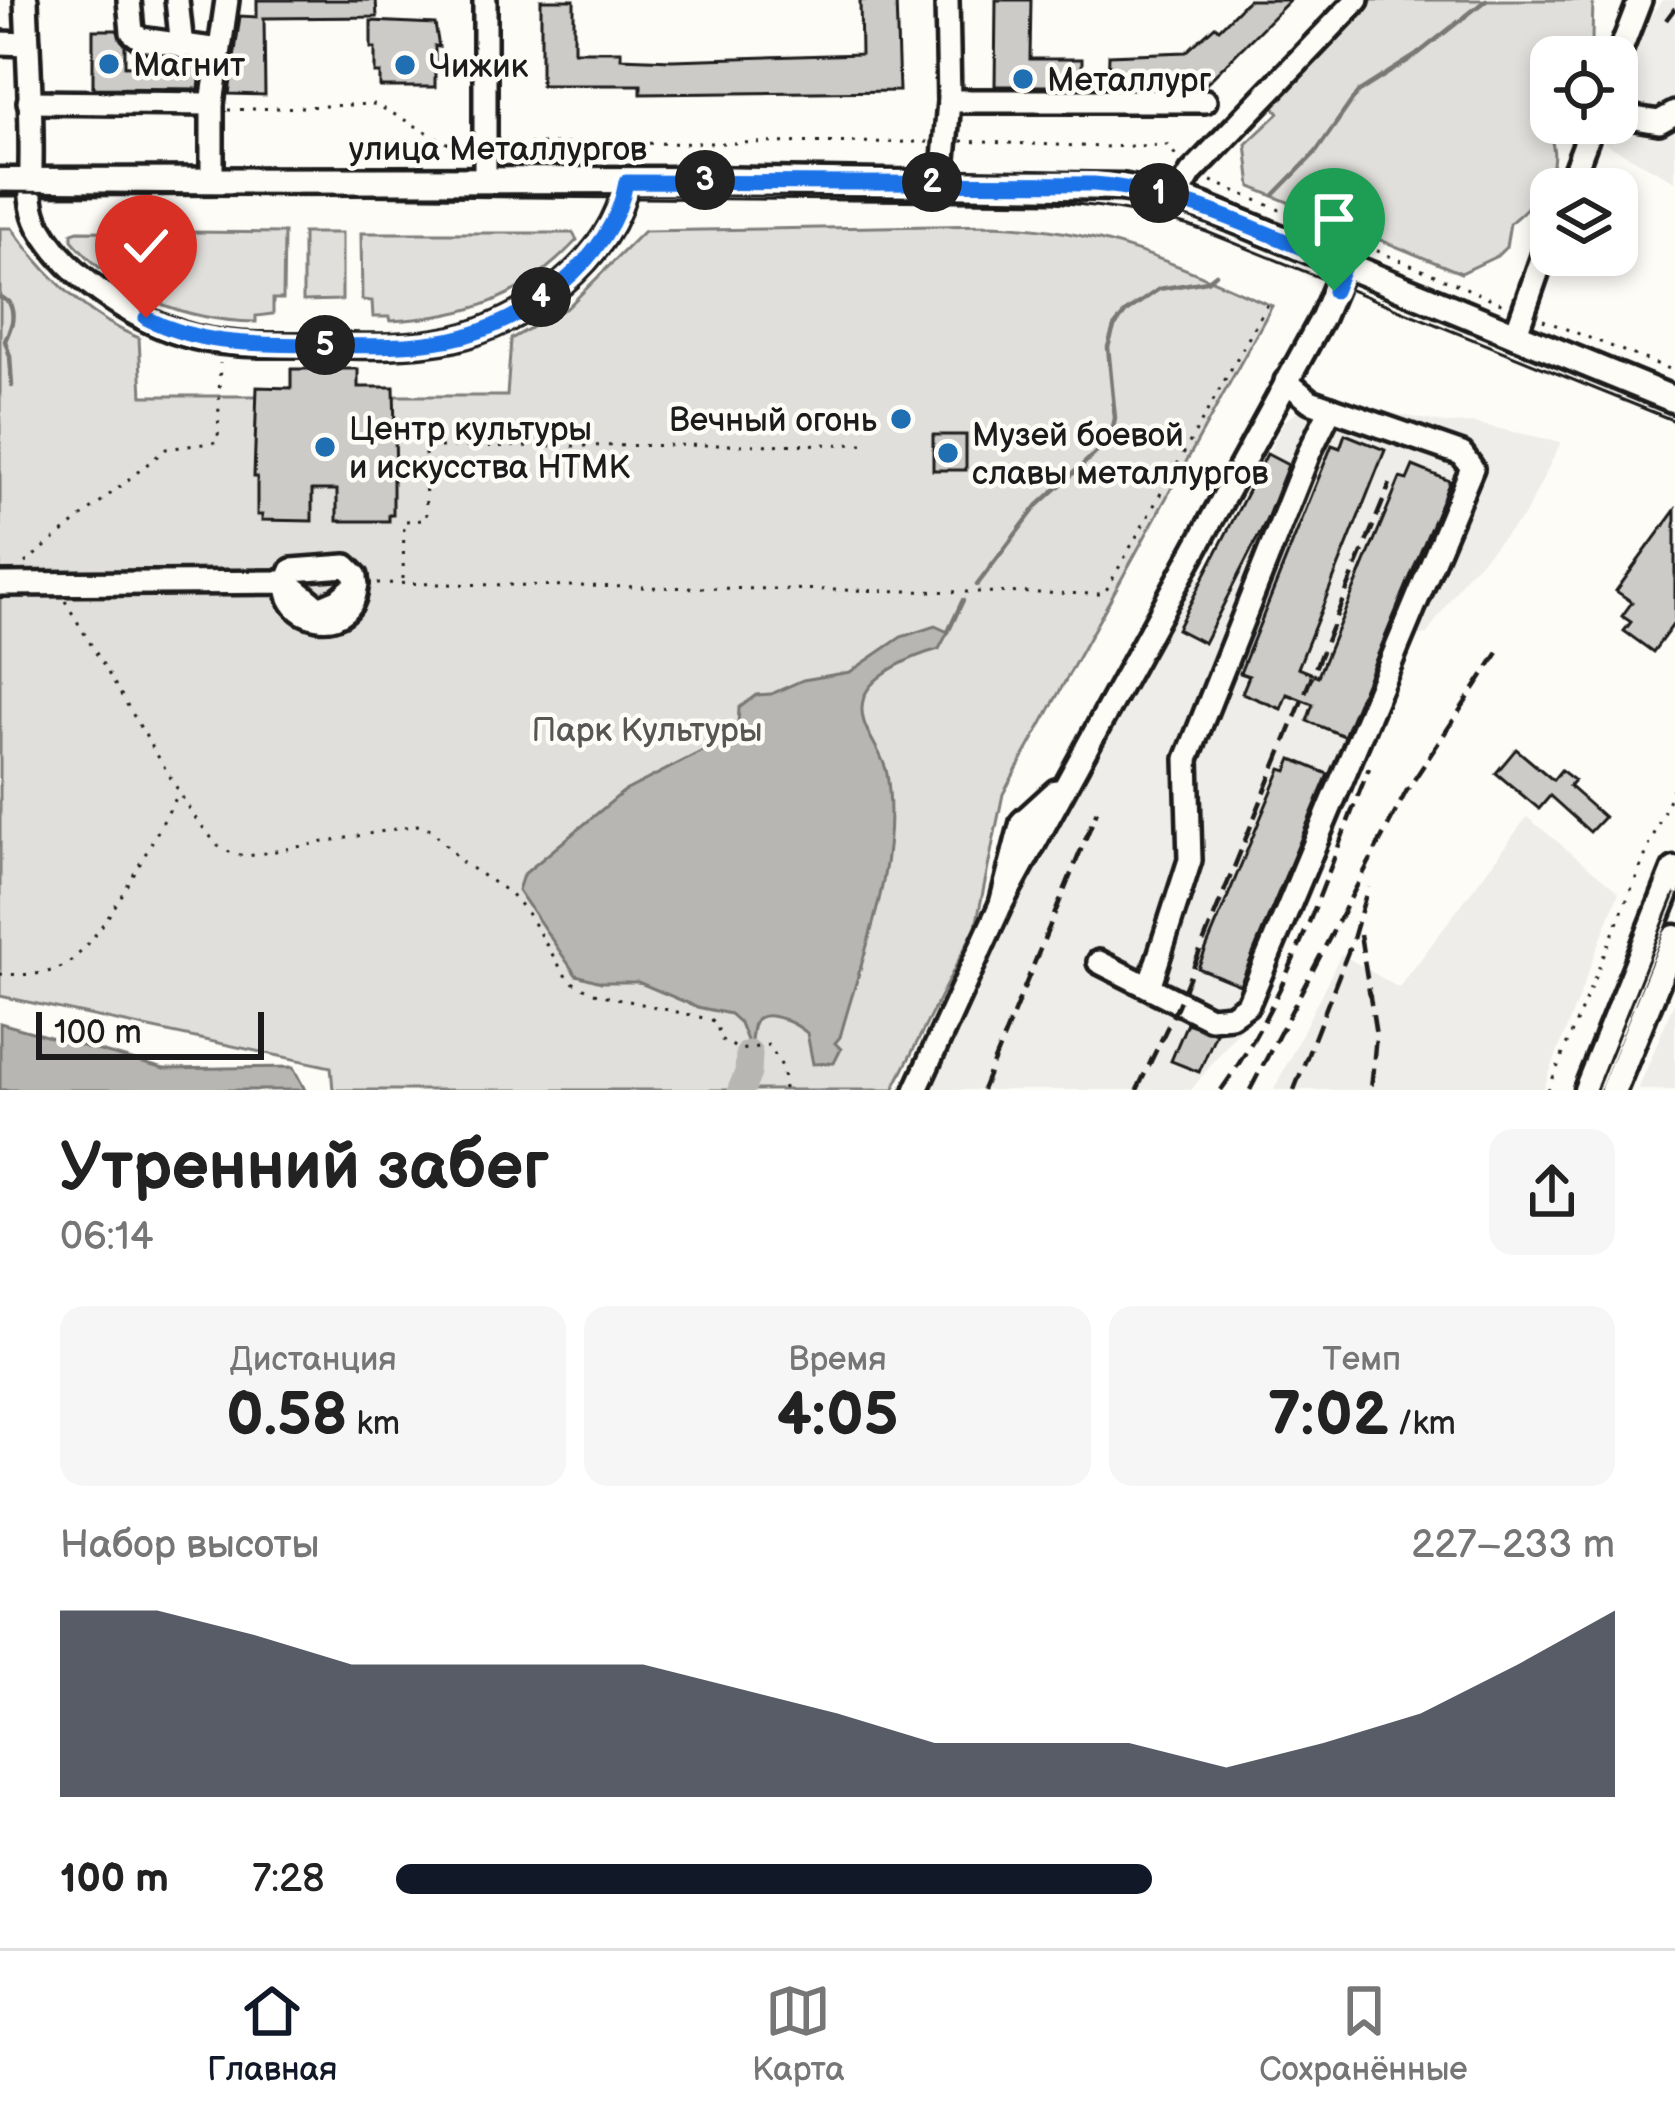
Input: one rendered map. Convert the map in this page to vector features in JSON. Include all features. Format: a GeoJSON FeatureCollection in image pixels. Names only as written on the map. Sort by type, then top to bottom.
{"type":"FeatureCollection","features":[{"type":"Feature","properties":{"kind":"main road","name":"улица Металлургов"},"geometry":{"type":"LineString","coordinates":[[0,181],[1094,184],[1177,197],[1675,400]]}},
{"type":"Feature","properties":{"kind":"main road"},"geometry":{"type":"LineString","coordinates":[[1587,1090],[1675,869]]}},
{"type":"Feature","properties":{"kind":"main road"},"geometry":{"type":"LineString","coordinates":[[1613,1090],[1675,938]]}},
{"type":"Feature","properties":{"kind":"street"},"geometry":{"type":"LineString","coordinates":[[26,0],[28,182],[40,227],[80,274],[162,326],[220,342],[412,345],[480,331],[528,307],[584,261],[616,219],[626,182]]}},
{"type":"Feature","properties":{"kind":"street"},"geometry":{"type":"LineString","coordinates":[[129,0],[132,32],[141,39],[219,50]]}},
{"type":"Feature","properties":{"kind":"street"},"geometry":{"type":"LineString","coordinates":[[176,0],[182,47]]}},
{"type":"Feature","properties":{"kind":"street"},"geometry":{"type":"LineString","coordinates":[[212,182],[212,104],[227,0]]}},
{"type":"Feature","properties":{"kind":"street"},"geometry":{"type":"LineString","coordinates":[[485,0],[485,181]]}},
{"type":"Feature","properties":{"kind":"street"},"geometry":{"type":"LineString","coordinates":[[942,182],[949,100],[947,0]]}},
{"type":"Feature","properties":{"kind":"street"},"geometry":{"type":"LineString","coordinates":[[1177,197],[1191,172],[1357,0]]}},
{"type":"Feature","properties":{"kind":"street"},"geometry":{"type":"LineString","coordinates":[[1626,36],[1640,0]]}},
{"type":"Feature","properties":{"kind":"street"},"geometry":{"type":"LineString","coordinates":[[0,43],[28,44]]}},
{"type":"Feature","properties":{"kind":"street"},"geometry":{"type":"LineString","coordinates":[[949,100],[1205,100]]}},
{"type":"Feature","properties":{"kind":"street"},"geometry":{"type":"LineString","coordinates":[[29,102],[212,104]]}},
{"type":"Feature","properties":{"kind":"street"},"geometry":{"type":"LineString","coordinates":[[1638,119],[1659,122],[1675,113]]}},
{"type":"Feature","properties":{"kind":"street"},"geometry":{"type":"LineString","coordinates":[[916,1090],[1001,904],[1322,318],[1344,266]]}},
{"type":"Feature","properties":{"kind":"street"},"geometry":{"type":"LineString","coordinates":[[1515,336],[1536,276]]}},
{"type":"Feature","properties":{"kind":"street"},"geometry":{"type":"LineString","coordinates":[[1100,962],[1210,1018],[1231,1016],[1248,1004],[1472,468],[1462,454],[1310,401],[1286,381]]}},
{"type":"Feature","properties":{"kind":"street"},"geometry":{"type":"LineString","coordinates":[[1149,987],[1190,860],[1187,759],[1331,408]]}},
{"type":"Feature","properties":{"kind":"street"},"geometry":{"type":"LineString","coordinates":[[346,566],[357,584],[344,612],[321,619],[299,611],[287,582],[298,567],[346,566]]}},
{"type":"Feature","properties":{"kind":"street"},"geometry":{"type":"LineString","coordinates":[[0,584],[287,582]]}},
{"type":"Feature","properties":{"kind":"path"},"geometry":{"type":"LineString","coordinates":[[357,584],[1104,594],[1270,300]]}},
{"type":"Feature","properties":{"kind":"path"},"geometry":{"type":"LineString","coordinates":[[0,584],[153,458],[180,445],[218,442],[220,342]]}},
{"type":"Feature","properties":{"kind":"path"},"geometry":{"type":"LineString","coordinates":[[403,583],[404,521],[426,520],[425,447],[870,444]]}},
{"type":"Feature","properties":{"kind":"path"},"geometry":{"type":"LineString","coordinates":[[55,584],[178,795],[218,846],[248,856],[417,825],[431,830],[463,863],[519,903],[568,980],[578,987],[712,1020],[720,1039],[740,1051],[769,1045],[783,1068],[784,1090]]}},
{"type":"Feature","properties":{"kind":"path"},"geometry":{"type":"LineString","coordinates":[[1548,1090],[1675,784]]}},
{"type":"Feature","properties":{"kind":"path"},"geometry":{"type":"LineString","coordinates":[[0,974],[43,973],[78,954],[115,903],[178,795]]}},
{"type":"Feature","properties":{"kind":"shaded area"},"geometry":{"type":"Polygon","coordinates":[[[1662,0],[1675,0],[1675,181],[1606,144],[1638,144],[1638,43],[1645,23],[1662,0]]]}},
{"type":"Feature","properties":{"kind":"shaded area"},"geometry":{"type":"Polygon","coordinates":[[[1318,394],[1397,414],[1449,424],[1472,423],[1561,442],[1525,515],[1466,576],[1427,634],[1412,636],[1256,1009],[1191,1090],[929,1090],[1006,925],[1195,576],[1203,579],[1284,422],[1318,394]]]}},
{"type":"Feature","properties":{"kind":"shaded area"},"geometry":{"type":"Polygon","coordinates":[[[935,626],[948,632],[939,649],[886,672],[864,697],[863,718],[887,774],[889,841],[877,907],[835,1043],[841,1049],[834,1063],[813,1064],[807,1033],[784,1020],[758,1018],[750,1048],[740,1023],[730,1014],[697,1007],[638,982],[601,982],[576,975],[518,890],[523,875],[623,792],[720,742],[738,725],[739,708],[756,695],[850,672],[901,637],[935,626]]]}},
{"type":"Feature","properties":{"kind":"shaded area"},"geometry":{"type":"Polygon","coordinates":[[[1527,817],[1619,892],[1543,1090],[1274,1090],[1341,954],[1399,988],[1527,817]]]}},
{"type":"Feature","properties":{"kind":"shaded area"},"geometry":{"type":"Polygon","coordinates":[[[1675,1000],[1675,1090],[1638,1090],[1675,1000]]]}},
{"type":"Feature","properties":{"kind":"shaded area"},"geometry":{"type":"Polygon","coordinates":[[[0,1023],[164,1069],[293,1067],[305,1090],[0,1090],[0,1023]]]}},
{"type":"Feature","properties":{"kind":"green space"},"geometry":{"type":"Polygon","coordinates":[[[1367,0],[1593,0],[1592,36],[1530,36],[1530,144],[1552,144],[1552,168],[1530,168],[1530,203],[1510,223],[1506,247],[1461,273],[1251,187],[1246,144],[1279,113],[1269,101],[1367,0]]]}},
{"type":"Feature","properties":{"kind":"green space","name":"Парк Культуры"},"geometry":{"type":"Polygon","coordinates":[[[992,225],[1104,241],[1272,306],[1003,794],[976,926],[893,1090],[333,1090],[331,1067],[0,996],[0,228],[12,228],[52,278],[84,306],[139,338],[142,396],[507,396],[511,339],[568,307],[644,231],[992,225]]]}},
{"type":"Feature","properties":{"kind":"green space"},"geometry":{"type":"Polygon","coordinates":[[[72,233],[284,233],[283,299],[273,299],[273,314],[256,316],[256,322],[179,310],[110,276],[72,240],[72,233]]]}},
{"type":"Feature","properties":{"kind":"green space"},"geometry":{"type":"Polygon","coordinates":[[[303,233],[342,233],[342,300],[303,301],[303,233]]]}},
{"type":"Feature","properties":{"kind":"green space"},"geometry":{"type":"Polygon","coordinates":[[[361,233],[573,233],[577,240],[536,277],[493,301],[445,315],[390,321],[389,317],[373,317],[372,301],[362,300],[361,233]]]}},
{"type":"Feature","properties":{"kind":"building"},"geometry":{"type":"Polygon","coordinates":[[[257,0],[376,0],[377,17],[264,18],[265,95],[229,94],[240,16],[257,17],[257,0]]]}},
{"type":"Feature","properties":{"kind":"building"},"geometry":{"type":"Polygon","coordinates":[[[541,0],[574,0],[574,51],[621,51],[621,58],[672,60],[861,54],[860,0],[896,0],[899,91],[641,94],[641,85],[541,85],[541,0]]]}},
{"type":"Feature","properties":{"kind":"building"},"geometry":{"type":"Polygon","coordinates":[[[996,0],[1031,0],[1030,59],[1082,59],[1082,86],[995,86],[996,0]]]}},
{"type":"Feature","properties":{"kind":"building"},"geometry":{"type":"Polygon","coordinates":[[[1248,0],[1290,0],[1204,86],[1108,86],[1109,55],[1186,52],[1248,0]]]}},
{"type":"Feature","properties":{"kind":"building"},"geometry":{"type":"Polygon","coordinates":[[[371,21],[435,24],[439,47],[435,46],[435,87],[380,87],[375,48],[371,48],[371,21]]]}},
{"type":"Feature","properties":{"kind":"building","name":"Магнит"},"geometry":{"type":"Polygon","coordinates":[[[93,30],[117,30],[125,45],[125,66],[202,63],[199,89],[93,88],[93,30]]]}},
{"type":"Feature","properties":{"kind":"building","name":"Центр культуры и искусства НТМК"},"geometry":{"type":"Polygon","coordinates":[[[291,369],[358,369],[358,387],[394,387],[396,477],[389,521],[337,521],[337,490],[312,490],[312,521],[262,520],[257,515],[257,387],[291,388],[291,369]]]}},
{"type":"Feature","properties":{"kind":"building"},"geometry":{"type":"Polygon","coordinates":[[[1345,434],[1385,450],[1298,668],[1318,676],[1400,478],[1407,480],[1413,466],[1450,481],[1344,736],[1307,721],[1313,704],[1287,694],[1281,709],[1242,693],[1249,676],[1240,673],[1332,445],[1340,448],[1345,434]]]}},
{"type":"Feature","properties":{"kind":"building"},"geometry":{"type":"Polygon","coordinates":[[[933,435],[966,435],[966,470],[933,470],[933,435]]]}},
{"type":"Feature","properties":{"kind":"building"},"geometry":{"type":"Polygon","coordinates":[[[1267,454],[1288,465],[1266,521],[1204,643],[1177,629],[1267,454]]]}},
{"type":"Feature","properties":{"kind":"building"},"geometry":{"type":"Polygon","coordinates":[[[1675,510],[1675,622],[1653,652],[1624,631],[1631,622],[1622,616],[1632,602],[1616,591],[1675,510]]]}},
{"type":"Feature","properties":{"kind":"building"},"geometry":{"type":"Polygon","coordinates":[[[1516,749],[1553,780],[1561,770],[1574,780],[1569,786],[1604,817],[1590,832],[1550,796],[1539,809],[1496,773],[1516,749]]]}},
{"type":"Feature","properties":{"kind":"building"},"geometry":{"type":"Polygon","coordinates":[[[1292,759],[1328,774],[1240,985],[1198,968],[1281,769],[1287,771],[1292,759]]]}},
{"type":"Feature","properties":{"kind":"building"},"geometry":{"type":"Polygon","coordinates":[[[1187,1023],[1216,1033],[1199,1072],[1171,1061],[1187,1023]]]}},
{"type":"Feature","properties":{"kind":"waterway"},"geometry":{"type":"LineString","coordinates":[[1274,195],[1316,152],[1358,92],[1415,56],[1486,0]]}},
{"type":"Feature","properties":{"kind":"waterway"},"geometry":{"type":"LineString","coordinates":[[977,585],[1037,506],[1110,440],[1115,418],[1108,347],[1114,327],[1126,312],[1159,289],[1207,281],[1216,274]]}},
{"type":"Feature","properties":{"kind":"waterway"},"geometry":{"type":"LineString","coordinates":[[0,297],[9,302],[12,313],[5,341],[12,386]]}},
{"type":"Feature","properties":{"kind":"waterway"},"geometry":{"type":"LineString","coordinates":[[948,632],[963,600]]}},
{"type":"Feature","properties":{"kind":"waterway"},"geometry":{"type":"LineString","coordinates":[[741,1090],[749,1054]]}},
{"type":"Feature","properties":{"kind":"tram line"},"geometry":{"type":"LineString","coordinates":[[0,192],[1093,206],[1207,232],[1675,421]]}},
{"type":"Feature","properties":{"kind":"tram line"},"geometry":{"type":"LineString","coordinates":[[1596,1090],[1675,894]]}},
{"type":"Feature","properties":{"kind":"railway"},"geometry":{"type":"LineString","coordinates":[[1666,20],[1675,8]]}},
{"type":"Feature","properties":{"kind":"railway"},"geometry":{"type":"LineString","coordinates":[[1137,1090],[1178,1005],[1390,484]]}},
{"type":"Feature","properties":{"kind":"railway"},"geometry":{"type":"LineString","coordinates":[[1250,1090],[1406,792],[1501,648]]}},
{"type":"Feature","properties":{"kind":"railway"},"geometry":{"type":"LineString","coordinates":[[1221,1090],[1287,974],[1369,768]]}},
{"type":"Feature","properties":{"kind":"railway"},"geometry":{"type":"LineString","coordinates":[[982,1090],[1097,811]]}},
{"type":"Feature","properties":{"kind":"railway"},"geometry":{"type":"LineString","coordinates":[[1294,1090],[1353,939],[1368,887]]}},
{"type":"Feature","properties":{"kind":"railway"},"geometry":{"type":"LineString","coordinates":[[1360,934],[1376,1035],[1371,1090]]}},
{"type":"Feature","properties":{"kind":"place","name":"Магнит"},"geometry":{"type":"Point","coordinates":[109,64]}},
{"type":"Feature","properties":{"kind":"place","name":"Чижик"},"geometry":{"type":"Point","coordinates":[405,65]}},
{"type":"Feature","properties":{"kind":"place","name":"Металлург"},"geometry":{"type":"Point","coordinates":[1023,79]}},
{"type":"Feature","properties":{"kind":"place","name":"Вечный огонь"},"geometry":{"type":"Point","coordinates":[901,419]}},
{"type":"Feature","properties":{"kind":"place","name":"Центр культуры и искусства НТМК"},"geometry":{"type":"Point","coordinates":[325,447]}},
{"type":"Feature","properties":{"kind":"place","name":"Музей боевой славы металлургов"},"geometry":{"type":"Point","coordinates":[948,453]}},
{"type":"Feature","properties":{"kind":"route"},"geometry":{"type":"LineString","coordinates":[[146,318],[178,333],[239,344],[385,346],[458,338],[528,307],[568,276],[598,246],[616,219],[626,182],[704,180],[1094,184],[1148,190],[1204,207],[1344,266],[1334,291]]}}]}
